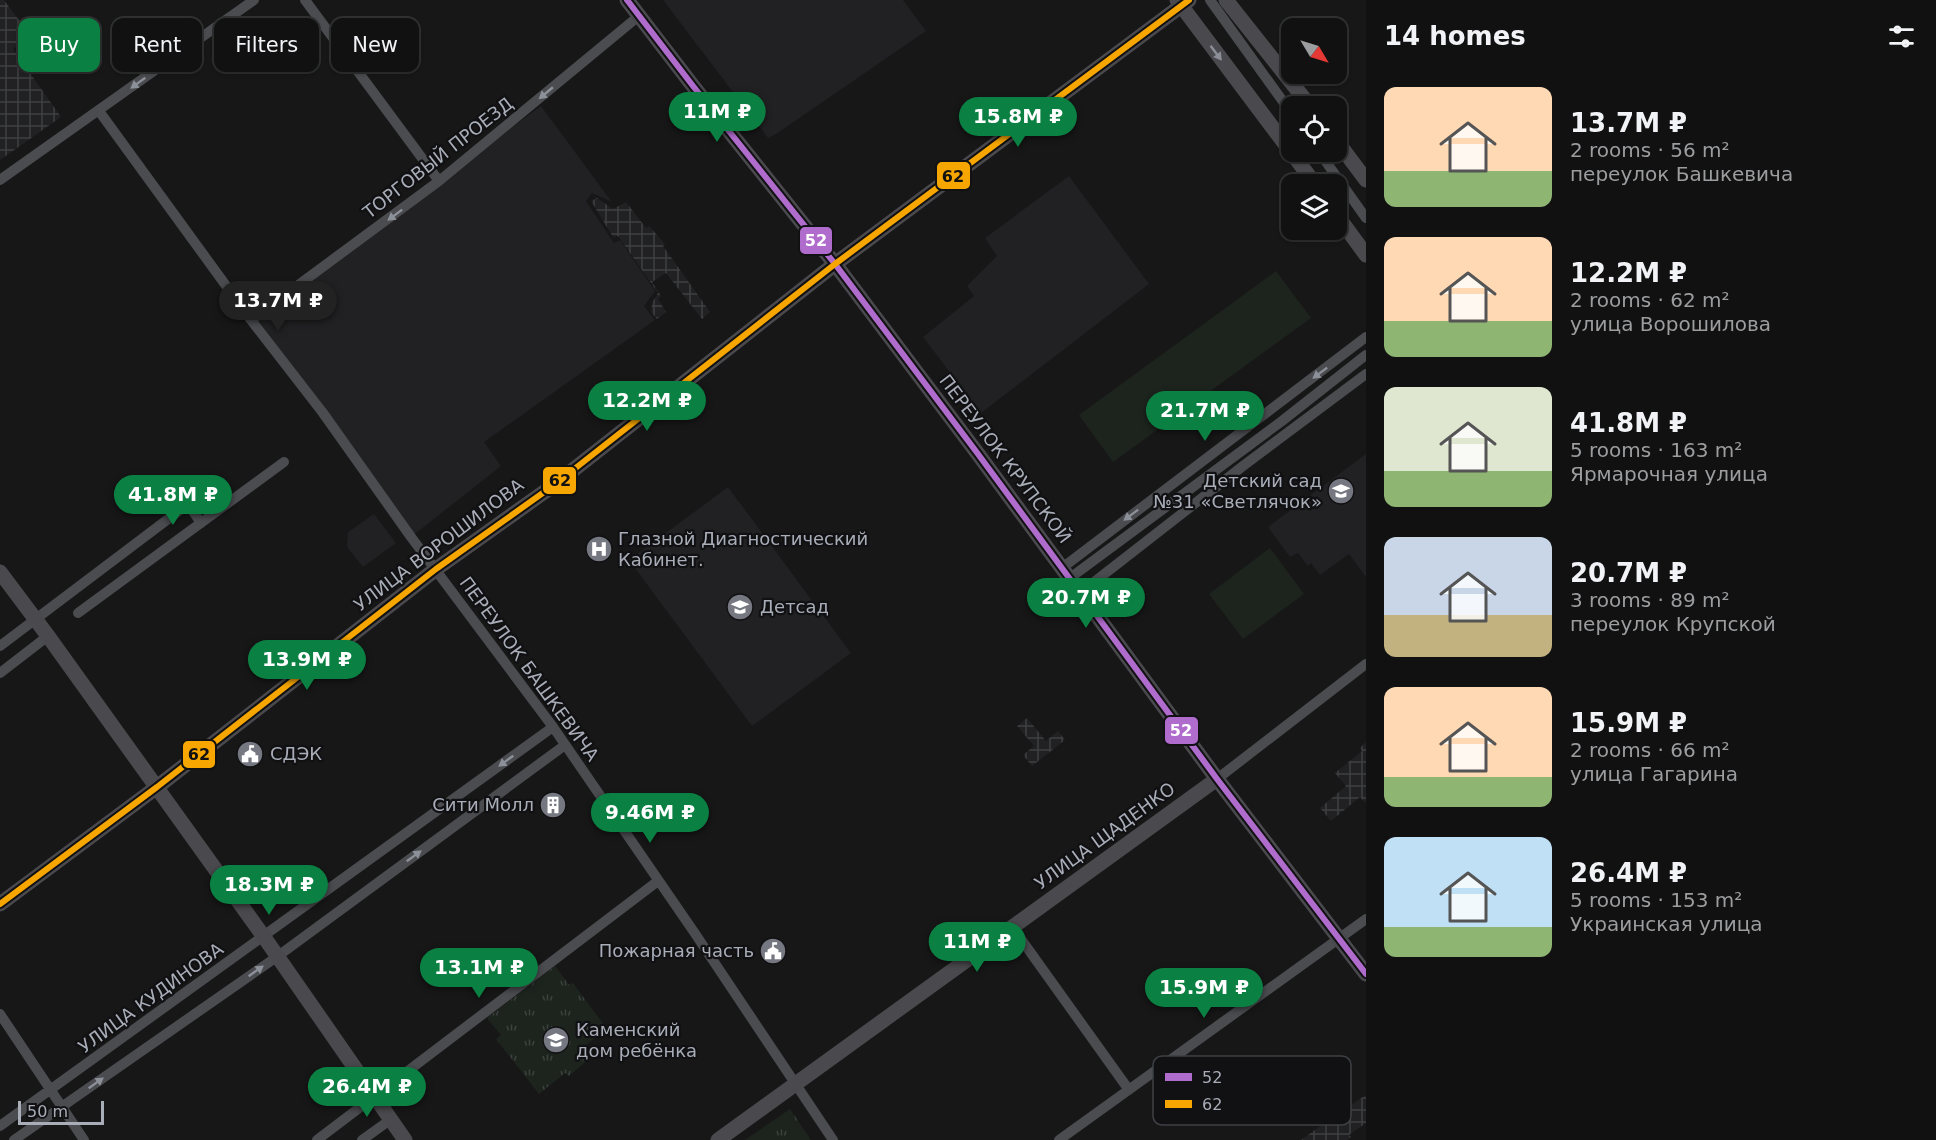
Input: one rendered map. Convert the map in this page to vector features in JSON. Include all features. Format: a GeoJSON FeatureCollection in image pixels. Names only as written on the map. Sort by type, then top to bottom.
{"type":"FeatureCollection","features":[{"type":"Feature","properties":{"kind":"street"},"geometry":{"type":"LineString","coordinates":[[0,180],[254,0]]}},
{"type":"Feature","properties":{"kind":"street"},"geometry":{"type":"LineString","coordinates":[[305,0],[440,182]]}},
{"type":"Feature","properties":{"kind":"street","name":"ПЕРЕУЛОК КРУПСКОЙ"},"geometry":{"type":"LineString","coordinates":[[627,0],[835,264],[1217,779],[1366,974]]}},
{"type":"Feature","properties":{"kind":"street"},"geometry":{"type":"LineString","coordinates":[[1210,0],[1281,99]]}},
{"type":"Feature","properties":{"kind":"street"},"geometry":{"type":"LineString","coordinates":[[1226,0],[1302,96]]}},
{"type":"Feature","properties":{"kind":"street"},"geometry":{"type":"LineString","coordinates":[[1182,2],[1308,174]]}},
{"type":"Feature","properties":{"kind":"street","name":"УЛИЦА ВОРОШИЛОВА"},"geometry":{"type":"LineString","coordinates":[[0,904],[157,787],[436,569],[559,481],[835,264],[1182,2]]}},
{"type":"Feature","properties":{"kind":"street","name":"ТОРГОВЫЙ ПРОЕЗД"},"geometry":{"type":"LineString","coordinates":[[251,320],[440,182],[640,15]]}},
{"type":"Feature","properties":{"kind":"street","name":"ПЕРЕУЛОК БАШКЕВИЧА"},"geometry":{"type":"LineString","coordinates":[[99,111],[553,727],[833,1140]]}},
{"type":"Feature","properties":{"kind":"street"},"geometry":{"type":"LineString","coordinates":[[1347,155],[1366,180]]}},
{"type":"Feature","properties":{"kind":"street"},"geometry":{"type":"LineString","coordinates":[[1325,162],[1366,218]]}},
{"type":"Feature","properties":{"kind":"street"},"geometry":{"type":"LineString","coordinates":[[1347,229],[1366,255]]}},
{"type":"Feature","properties":{"kind":"street"},"geometry":{"type":"LineString","coordinates":[[1066,573],[1366,337]]}},
{"type":"Feature","properties":{"kind":"street"},"geometry":{"type":"LineString","coordinates":[[1066,573],[1282,421],[1366,356]]}},
{"type":"Feature","properties":{"kind":"street"},"geometry":{"type":"LineString","coordinates":[[1080,593],[1234,472],[1366,374]]}},
{"type":"Feature","properties":{"kind":"street"},"geometry":{"type":"LineString","coordinates":[[1272,409],[1290,432]]}},
{"type":"Feature","properties":{"kind":"street"},"geometry":{"type":"LineString","coordinates":[[78,614],[284,462]]}},
{"type":"Feature","properties":{"kind":"street"},"geometry":{"type":"LineString","coordinates":[[0,646],[188,504],[201,523]]}},
{"type":"Feature","properties":{"kind":"street"},"geometry":{"type":"LineString","coordinates":[[0,572],[278,956],[405,1140]]}},
{"type":"Feature","properties":{"kind":"street"},"geometry":{"type":"LineString","coordinates":[[0,673],[48,636]]}},
{"type":"Feature","properties":{"kind":"street","name":"УЛИЦА ЩАДЕНКО"},"geometry":{"type":"LineString","coordinates":[[718,1140],[1217,779],[1366,664]]}},
{"type":"Feature","properties":{"kind":"street","name":"УЛИЦА КУДИНОВА"},"geometry":{"type":"LineString","coordinates":[[0,1126],[553,727]]}},
{"type":"Feature","properties":{"kind":"street","name":"УЛИЦА КУДИНОВА"},"geometry":{"type":"LineString","coordinates":[[14,1140],[278,956],[565,745]]}},
{"type":"Feature","properties":{"kind":"street"},"geometry":{"type":"LineString","coordinates":[[316,1140],[658,881]]}},
{"type":"Feature","properties":{"kind":"street"},"geometry":{"type":"LineString","coordinates":[[1177,1056],[1366,919]]}},
{"type":"Feature","properties":{"kind":"street"},"geometry":{"type":"LineString","coordinates":[[1013,928],[1129,1090]]}},
{"type":"Feature","properties":{"kind":"street"},"geometry":{"type":"LineString","coordinates":[[0,1014],[84,1140]]}},
{"type":"Feature","properties":{"kind":"street"},"geometry":{"type":"LineString","coordinates":[[1059,1140],[1153,1073]]}},
{"type":"Feature","properties":{"kind":"street"},"geometry":{"type":"LineString","coordinates":[[362,1140],[390,1120]]}},
{"type":"Feature","properties":{"kind":"shaded area"},"geometry":{"type":"Polygon","coordinates":[[[0,0],[4,0],[18,19],[18,45],[13,49],[18,56],[18,72],[29,72],[61,117],[0,160],[0,0]]]}},
{"type":"Feature","properties":{"kind":"shaded area"},"geometry":{"type":"Polygon","coordinates":[[[663,0],[903,0],[926,31],[768,138],[663,0]]]}},
{"type":"Feature","properties":{"kind":"shaded area"},"geometry":{"type":"Polygon","coordinates":[[[541,106],[612,202],[592,193],[586,201],[614,243],[620,240],[655,291],[644,306],[655,320],[484,442],[501,466],[411,537],[251,320],[541,106]]]}},
{"type":"Feature","properties":{"kind":"shaded area"},"geometry":{"type":"Polygon","coordinates":[[[1069,176],[1149,284],[981,413],[923,337],[974,296],[967,286],[997,256],[985,238],[1069,176]]]}},
{"type":"Feature","properties":{"kind":"shaded area"},"geometry":{"type":"Polygon","coordinates":[[[597,198],[613,209],[626,202],[646,228],[649,226],[665,244],[663,246],[710,312],[702,319],[666,273],[652,282],[661,296],[658,299],[666,312],[657,319],[651,312],[652,303],[658,293],[618,236],[613,237],[591,201],[597,198]]]}},
{"type":"Feature","properties":{"kind":"shaded area","name":"Детский сад №31 «Светлячок»"},"geometry":{"type":"Polygon","coordinates":[[[1366,454],[1366,577],[1349,554],[1320,575],[1311,563],[1308,566],[1298,553],[1290,557],[1268,527],[1366,454]]]}},
{"type":"Feature","properties":{"kind":"shaded area","name":"Детсад"},"geometry":{"type":"Polygon","coordinates":[[[728,487],[851,653],[752,726],[629,560],[728,487]]]}},
{"type":"Feature","properties":{"kind":"shaded area"},"geometry":{"type":"Polygon","coordinates":[[[374,514],[396,543],[363,567],[347,547],[348,532],[374,514]]]}},
{"type":"Feature","properties":{"kind":"shaded area"},"geometry":{"type":"Polygon","coordinates":[[[1027,718],[1046,741],[1058,731],[1065,740],[1032,766],[1023,755],[1034,746],[1017,726],[1027,718]]]}},
{"type":"Feature","properties":{"kind":"shaded area"},"geometry":{"type":"Polygon","coordinates":[[[1366,742],[1366,803],[1360,797],[1331,821],[1320,808],[1346,786],[1335,773],[1362,751],[1360,748],[1366,742]]]}},
{"type":"Feature","properties":{"kind":"shaded area"},"geometry":{"type":"Polygon","coordinates":[[[1366,1095],[1366,1123],[1349,1135],[1351,1137],[1347,1140],[1301,1140],[1322,1125],[1351,1125],[1351,1105],[1366,1095]]]}},
{"type":"Feature","properties":{"kind":"green space"},"geometry":{"type":"Polygon","coordinates":[[[1276,271],[1311,318],[1113,462],[1079,415],[1276,271]]]}},
{"type":"Feature","properties":{"kind":"green space"},"geometry":{"type":"Polygon","coordinates":[[[1270,548],[1304,594],[1243,639],[1209,594],[1270,548]]]}},
{"type":"Feature","properties":{"kind":"green space"},"geometry":{"type":"Polygon","coordinates":[[[555,966],[569,985],[573,983],[607,1029],[582,1048],[590,1058],[569,1076],[565,1073],[539,1094],[496,1039],[501,1035],[487,1018],[555,966]]]}},
{"type":"Feature","properties":{"kind":"green space"},"geometry":{"type":"Polygon","coordinates":[[[790,1109],[811,1140],[745,1140],[790,1109]]]}},
{"type":"Feature","properties":{"kind":"transit line","name":"52"},"geometry":{"type":"LineString","coordinates":[[627,0],[835,264],[1217,779],[1366,974]]}},
{"type":"Feature","properties":{"kind":"transit line","name":"62"},"geometry":{"type":"LineString","coordinates":[[0,904],[157,787],[436,569],[554,485],[835,264],[1189,0]]}},
{"type":"Feature","properties":{"kind":"place","name":"Детский сад №31 «Светлячок»"},"geometry":{"type":"Point","coordinates":[1341,491]}},
{"type":"Feature","properties":{"kind":"place","name":"Глазной Диагностический Кабинет."},"geometry":{"type":"Point","coordinates":[599,549]}},
{"type":"Feature","properties":{"kind":"place","name":"Детсад"},"geometry":{"type":"Point","coordinates":[740,607]}},
{"type":"Feature","properties":{"kind":"place","name":"СДЭК"},"geometry":{"type":"Point","coordinates":[250,754]}},
{"type":"Feature","properties":{"kind":"place","name":"Сити Молл"},"geometry":{"type":"Point","coordinates":[553,805]}},
{"type":"Feature","properties":{"kind":"place","name":"Пожарная часть"},"geometry":{"type":"Point","coordinates":[773,951]}},
{"type":"Feature","properties":{"kind":"place","name":"Каменский дом ребёнка"},"geometry":{"type":"Point","coordinates":[556,1040]}}]}
